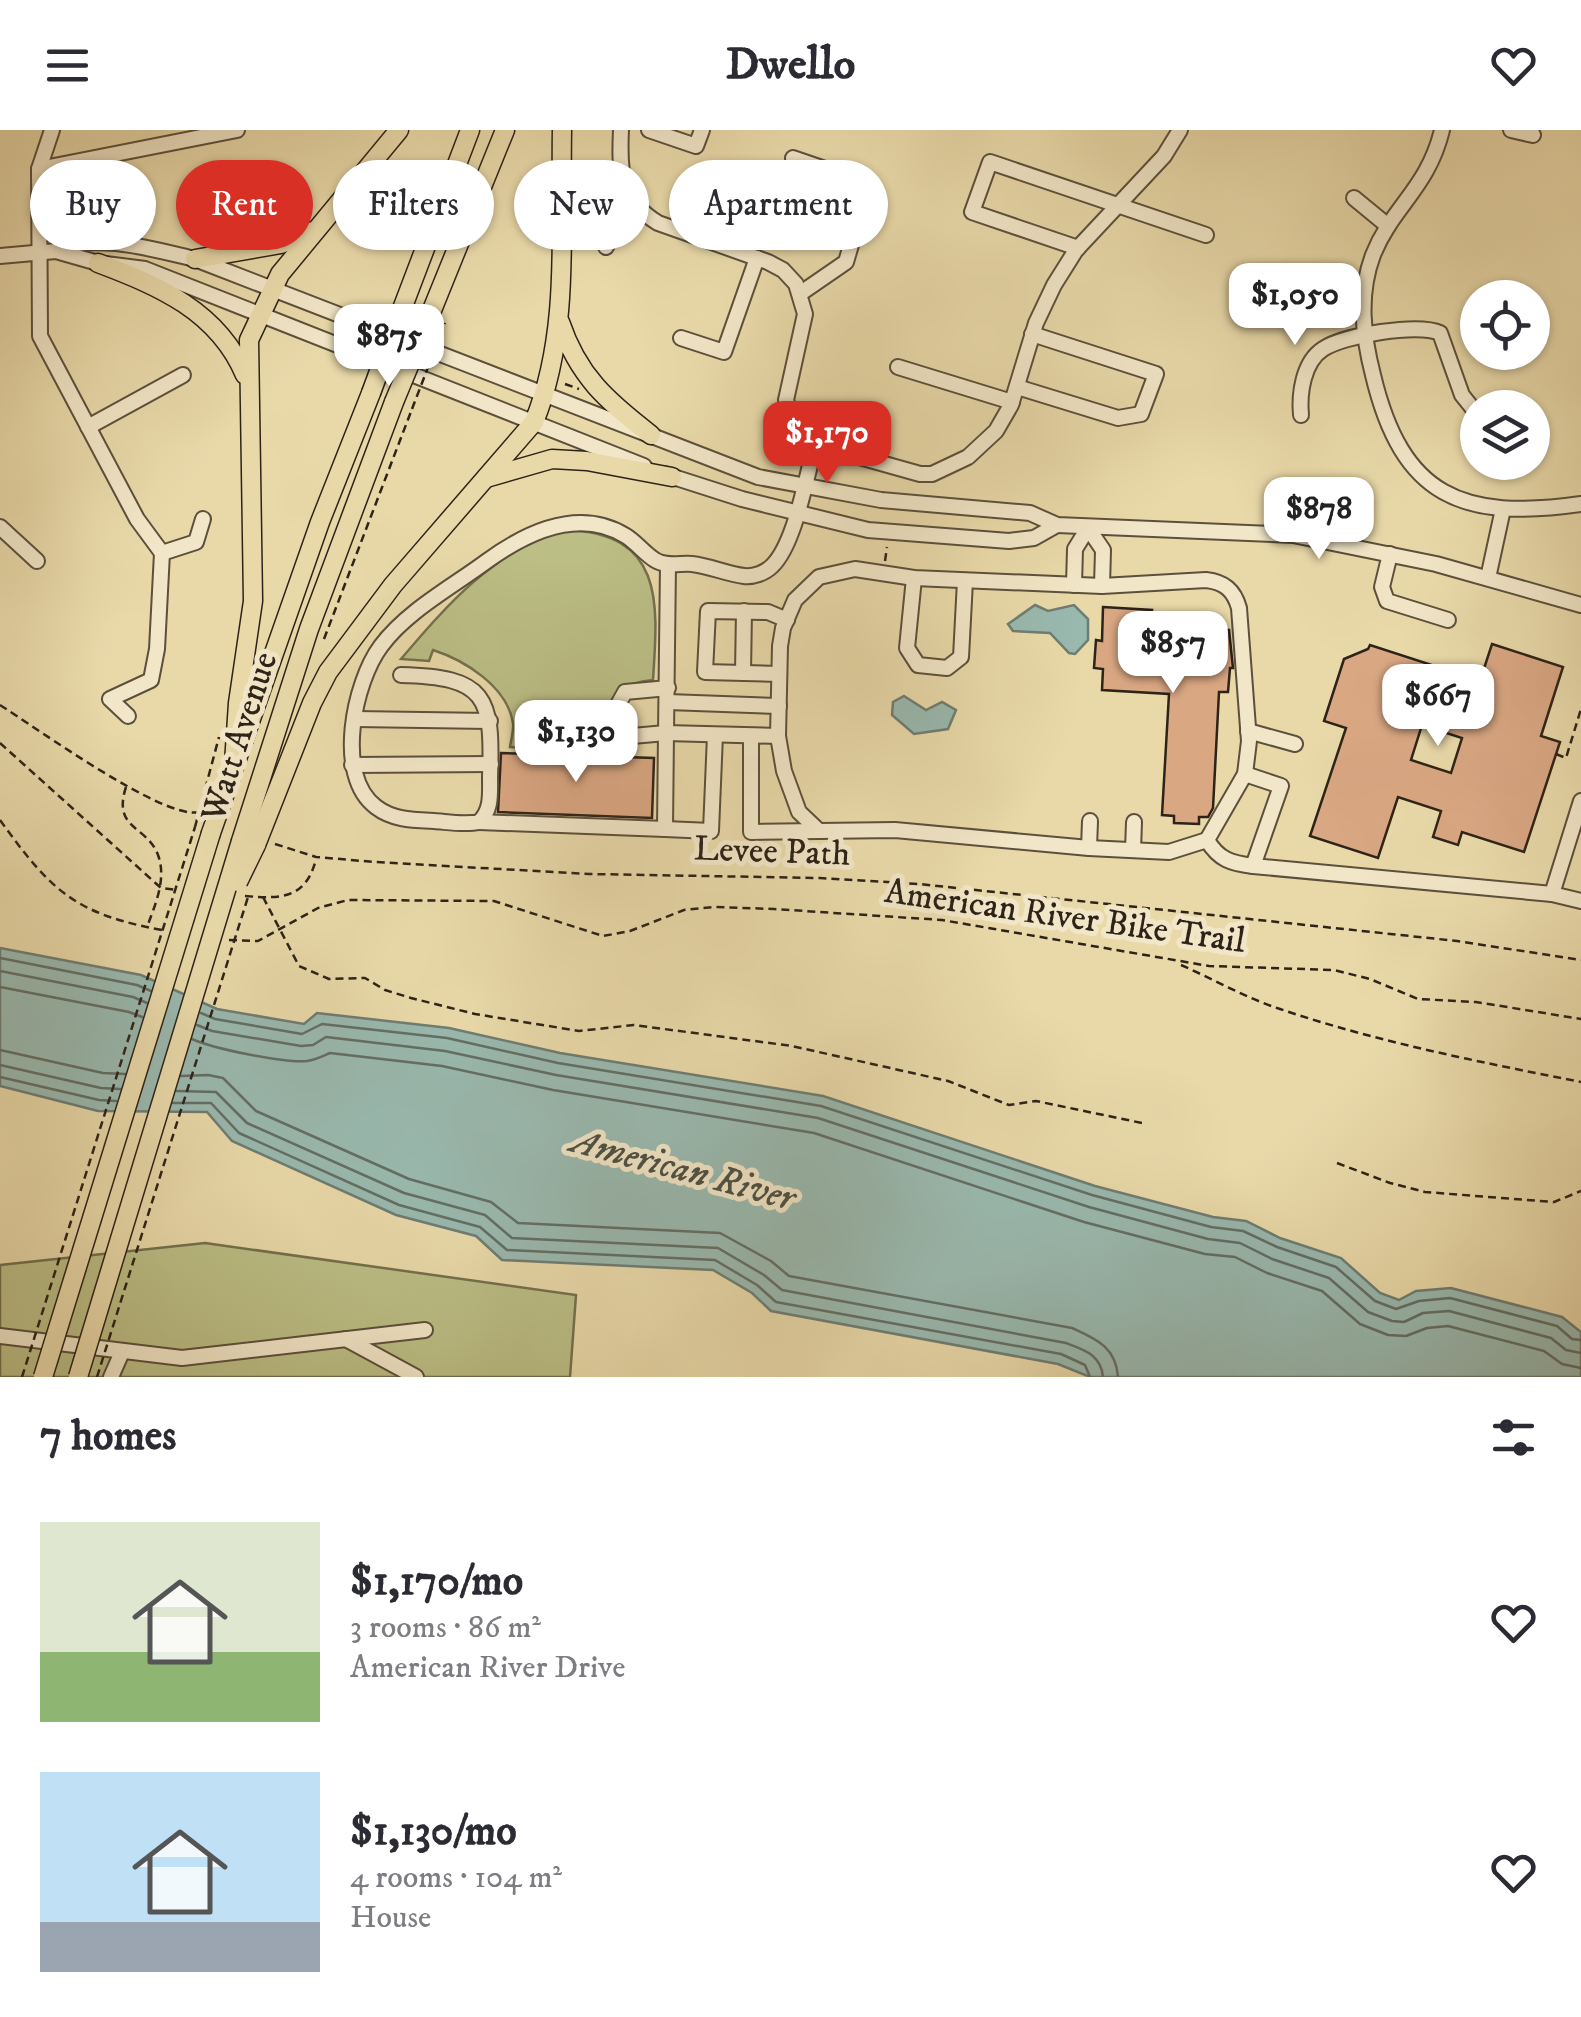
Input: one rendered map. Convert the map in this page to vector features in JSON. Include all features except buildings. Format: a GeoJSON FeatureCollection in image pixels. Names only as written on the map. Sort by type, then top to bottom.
{"type":"FeatureCollection","features":[{"type":"Feature","properties":{"kind":"main road"},"geometry":{"type":"LineString","coordinates":[[234,764],[253,601],[250,340],[280,274],[399,130]]}},
{"type":"Feature","properties":{"kind":"main road","name":"Watt Avenue"},"geometry":{"type":"LineString","coordinates":[[43,1377],[203,830],[234,764],[320,522],[470,130]]}},
{"type":"Feature","properties":{"kind":"main road","name":"Watt Avenue"},"geometry":{"type":"LineString","coordinates":[[78,1377],[220,936],[255,840],[310,628],[403,406],[505,130]]}},
{"type":"Feature","properties":{"kind":"main road"},"geometry":{"type":"LineString","coordinates":[[255,840],[328,672],[393,585],[534,422],[546,394],[558,317],[562,130]]}},
{"type":"Feature","properties":{"kind":"main road"},"geometry":{"type":"LineString","coordinates":[[195,259],[282,244],[318,228]]}},
{"type":"Feature","properties":{"kind":"main road"},"geometry":{"type":"LineString","coordinates":[[98,263],[142,279],[198,312],[220,333],[248,380]]}},
{"type":"Feature","properties":{"kind":"main road"},"geometry":{"type":"LineString","coordinates":[[558,317],[576,362],[592,384],[612,406],[651,435]]}},
{"type":"Feature","properties":{"kind":"main road"},"geometry":{"type":"LineString","coordinates":[[486,478],[552,459],[588,461],[672,477]]}},
{"type":"Feature","properties":{"kind":"street"},"geometry":{"type":"LineString","coordinates":[[42,160],[52,130]]}},
{"type":"Feature","properties":{"kind":"street"},"geometry":{"type":"LineString","coordinates":[[81,160],[237,130]]}},
{"type":"Feature","properties":{"kind":"street"},"geometry":{"type":"LineString","coordinates":[[620,160],[621,130]]}},
{"type":"Feature","properties":{"kind":"street"},"geometry":{"type":"LineString","coordinates":[[650,130],[696,146],[702,130]]}},
{"type":"Feature","properties":{"kind":"street"},"geometry":{"type":"LineString","coordinates":[[649,218],[783,270],[800,293],[803,328],[786,400],[798,435],[816,446],[932,474],[960,462],[996,431],[1015,394],[1032,334],[1054,285],[1078,248],[1164,156],[1180,130]]}},
{"type":"Feature","properties":{"kind":"street"},"geometry":{"type":"LineString","coordinates":[[1442,130],[1431,167],[1388,226],[1366,276],[1363,336],[1385,418],[1395,444],[1410,466],[1426,482],[1454,496],[1503,509],[1550,509],[1581,504]]}},
{"type":"Feature","properties":{"kind":"street"},"geometry":{"type":"LineString","coordinates":[[1511,130],[1533,135]]}},
{"type":"Feature","properties":{"kind":"street"},"geometry":{"type":"LineString","coordinates":[[794,158],[869,184],[846,262],[800,293]]}},
{"type":"Feature","properties":{"kind":"street"},"geometry":{"type":"LineString","coordinates":[[1078,248],[972,212],[990,162],[1206,235]]}},
{"type":"Feature","properties":{"kind":"street"},"geometry":{"type":"LineString","coordinates":[[1354,198],[1388,226]]}},
{"type":"Feature","properties":{"kind":"street"},"geometry":{"type":"LineString","coordinates":[[0,256],[49,251],[82,242],[146,248],[195,259],[758,477],[881,500],[1030,513],[1057,526],[1293,535],[1390,554],[1581,605]]}},
{"type":"Feature","properties":{"kind":"street"},"geometry":{"type":"LineString","coordinates":[[49,251],[145,269],[672,477],[796,512],[868,530],[954,538],[1034,538],[1057,526]]}},
{"type":"Feature","properties":{"kind":"street"},"geometry":{"type":"LineString","coordinates":[[49,251],[40,336],[138,519],[162,553],[157,648],[150,680],[131,689]]}},
{"type":"Feature","properties":{"kind":"street"},"geometry":{"type":"LineString","coordinates":[[681,338],[724,352],[757,258]]}},
{"type":"Feature","properties":{"kind":"street"},"geometry":{"type":"LineString","coordinates":[[1301,415],[1300,395],[1308,368],[1322,350],[1363,336],[1429,328],[1440,333],[1460,390]]}},
{"type":"Feature","properties":{"kind":"street"},"geometry":{"type":"LineString","coordinates":[[898,367],[1118,418],[1141,414],[1156,374],[1032,334]]}},
{"type":"Feature","properties":{"kind":"street"},"geometry":{"type":"LineString","coordinates":[[88,427],[183,376]]}},
{"type":"Feature","properties":{"kind":"street"},"geometry":{"type":"LineString","coordinates":[[715,735],[711,831],[473,824],[390,816],[367,800],[352,765],[355,719],[362,682],[372,659],[392,633],[512,543],[568,523],[590,522],[627,536],[656,560],[668,564],[755,575],[774,564],[796,512],[816,446]]}},
{"type":"Feature","properties":{"kind":"street"},"geometry":{"type":"LineString","coordinates":[[1488,578],[1503,509]]}},
{"type":"Feature","properties":{"kind":"street"},"geometry":{"type":"LineString","coordinates":[[162,553],[196,542],[202,519]]}},
{"type":"Feature","properties":{"kind":"street"},"geometry":{"type":"LineString","coordinates":[[0,527],[37,561]]}},
{"type":"Feature","properties":{"kind":"street"},"geometry":{"type":"LineString","coordinates":[[1074,585],[1075,549],[1088,528]]}},
{"type":"Feature","properties":{"kind":"street"},"geometry":{"type":"LineString","coordinates":[[1088,528],[1103,550],[1102,586]]}},
{"type":"Feature","properties":{"kind":"street"},"geometry":{"type":"LineString","coordinates":[[1390,554],[1382,587],[1387,601],[1448,620]]}},
{"type":"Feature","properties":{"kind":"street"},"geometry":{"type":"LineString","coordinates":[[666,830],[668,564]]}},
{"type":"Feature","properties":{"kind":"street"},"geometry":{"type":"LineString","coordinates":[[751,736],[751,832],[895,830],[1170,852],[1207,840],[1246,774],[1248,731],[1238,608],[1231,590],[1206,580],[1102,586],[914,578],[855,569],[832,572],[807,586],[796,600],[780,646],[778,736],[784,772],[799,812],[818,830]]}},
{"type":"Feature","properties":{"kind":"street"},"geometry":{"type":"LineString","coordinates":[[914,578],[907,648],[918,665],[946,668],[961,657],[965,581]]}},
{"type":"Feature","properties":{"kind":"street"},"geometry":{"type":"LineString","coordinates":[[779,674],[705,672],[708,611],[768,612],[787,620]]}},
{"type":"Feature","properties":{"kind":"street"},"geometry":{"type":"LineString","coordinates":[[743,673],[744,611]]}},
{"type":"Feature","properties":{"kind":"street"},"geometry":{"type":"LineString","coordinates":[[401,675],[445,676],[460,682],[483,704],[490,722],[489,807],[479,822]]}},
{"type":"Feature","properties":{"kind":"street"},"geometry":{"type":"LineString","coordinates":[[778,736],[632,736],[616,728],[616,710],[625,692],[779,706]]}},
{"type":"Feature","properties":{"kind":"street"},"geometry":{"type":"LineString","coordinates":[[355,719],[490,722]]}},
{"type":"Feature","properties":{"kind":"street"},"geometry":{"type":"LineString","coordinates":[[1248,731],[1295,744]]}},
{"type":"Feature","properties":{"kind":"street"},"geometry":{"type":"LineString","coordinates":[[352,765],[490,764]]}},
{"type":"Feature","properties":{"kind":"street"},"geometry":{"type":"LineString","coordinates":[[1246,774],[1281,786],[1253,866]]}},
{"type":"Feature","properties":{"kind":"street"},"geometry":{"type":"LineString","coordinates":[[1552,894],[1581,802]]}},
{"type":"Feature","properties":{"kind":"street"},"geometry":{"type":"LineString","coordinates":[[1089,848],[1090,822]]}},
{"type":"Feature","properties":{"kind":"street"},"geometry":{"type":"LineString","coordinates":[[1133,850],[1134,822]]}},
{"type":"Feature","properties":{"kind":"street"},"geometry":{"type":"LineString","coordinates":[[1207,840],[1215,854],[1229,862],[1253,866],[1581,900]]}},
{"type":"Feature","properties":{"kind":"street"},"geometry":{"type":"LineString","coordinates":[[0,1336],[182,1358],[425,1330]]}},
{"type":"Feature","properties":{"kind":"street"},"geometry":{"type":"LineString","coordinates":[[346,1339],[416,1377]]}},
{"type":"Feature","properties":{"kind":"street"},"geometry":{"type":"LineString","coordinates":[[111,1377],[122,1352]]}},
{"type":"Feature","properties":{"kind":"path"},"geometry":{"type":"LineString","coordinates":[[318,653],[436,321]]}},
{"type":"Feature","properties":{"kind":"path"},"geometry":{"type":"LineString","coordinates":[[565,384],[580,390]]}},
{"type":"Feature","properties":{"kind":"path"},"geometry":{"type":"LineString","coordinates":[[885,564],[888,547]]}},
{"type":"Feature","properties":{"kind":"path"},"geometry":{"type":"LineString","coordinates":[[0,704],[127,786],[178,812],[199,812]]}},
{"type":"Feature","properties":{"kind":"path"},"geometry":{"type":"LineString","coordinates":[[1556,754],[1566,758],[1581,709]]}},
{"type":"Feature","properties":{"kind":"path"},"geometry":{"type":"LineString","coordinates":[[22,1377],[203,830],[199,812],[221,727]]}},
{"type":"Feature","properties":{"kind":"path"},"geometry":{"type":"LineString","coordinates":[[0,743],[160,888]]}},
{"type":"Feature","properties":{"kind":"path"},"geometry":{"type":"LineString","coordinates":[[127,786],[122,806],[125,819],[158,854],[160,888],[147,927]]}},
{"type":"Feature","properties":{"kind":"path"},"geometry":{"type":"LineString","coordinates":[[0,820],[23,852],[66,896],[94,913],[176,932]]}},
{"type":"Feature","properties":{"kind":"path","name":"Levee Path"},"geometry":{"type":"LineString","coordinates":[[255,840],[316,857],[589,874],[728,874],[919,884],[1457,942],[1581,960]]}},
{"type":"Feature","properties":{"kind":"path"},"geometry":{"type":"LineString","coordinates":[[97,1377],[251,887]]}},
{"type":"Feature","properties":{"kind":"path"},"geometry":{"type":"LineString","coordinates":[[264,897],[299,966],[328,978],[365,978],[398,994],[476,1014],[579,1031],[634,1025],[792,1046],[948,1081],[1009,1106],[1036,1100],[1142,1123]]}},
{"type":"Feature","properties":{"kind":"path","name":"American River Bike Trail"},"geometry":{"type":"LineString","coordinates":[[220,936],[258,941],[329,903],[348,900],[494,901],[603,936],[630,931],[684,910],[715,907],[942,920],[1175,962],[1232,968],[1334,970],[1370,979],[1418,999],[1476,1002],[1581,1019]]}},
{"type":"Feature","properties":{"kind":"path"},"geometry":{"type":"LineString","coordinates":[[1175,962],[1276,1008],[1346,1029],[1476,1062],[1581,1082]]}},
{"type":"Feature","properties":{"kind":"path"},"geometry":{"type":"LineString","coordinates":[[1338,1163],[1425,1192],[1554,1202],[1581,1191]]}},
{"type":"Feature","properties":{"kind":"green space"},"geometry":{"type":"Polygon","coordinates":[[[566,530],[598,534],[622,544],[638,559],[654,600],[653,680],[620,691],[611,703],[607,722],[577,726],[577,750],[510,747],[513,726],[509,710],[482,676],[433,650],[429,661],[401,659],[474,581],[517,551],[566,530]]]}},
{"type":"Feature","properties":{"kind":"green space"},"geometry":{"type":"Polygon","coordinates":[[[205,1243],[576,1295],[570,1377],[0,1377],[0,1265],[205,1243]]]}},
{"type":"Feature","properties":{"kind":"water"},"geometry":{"type":"Polygon","coordinates":[[[1035,605],[1048,611],[1074,605],[1088,619],[1088,640],[1075,654],[1069,653],[1050,633],[1013,631],[1008,624],[1035,605]]]}},
{"type":"Feature","properties":{"kind":"water"},"geometry":{"type":"Polygon","coordinates":[[[904,696],[926,710],[942,702],[956,710],[948,729],[914,734],[892,715],[893,702],[904,696]]]}},
{"type":"Feature","properties":{"kind":"water","name":"American River"},"geometry":{"type":"Polygon","coordinates":[[[0,948],[141,975],[217,1009],[304,1024],[317,1013],[449,1028],[560,1053],[823,1096],[1095,1186],[1213,1217],[1246,1221],[1280,1238],[1341,1258],[1380,1293],[1399,1300],[1416,1291],[1451,1288],[1562,1317],[1581,1332],[1581,1377],[1090,1377],[1058,1364],[771,1311],[752,1293],[713,1270],[502,1260],[476,1236],[396,1215],[232,1141],[207,1112],[98,1111],[0,1086],[0,948]]]}}]}
